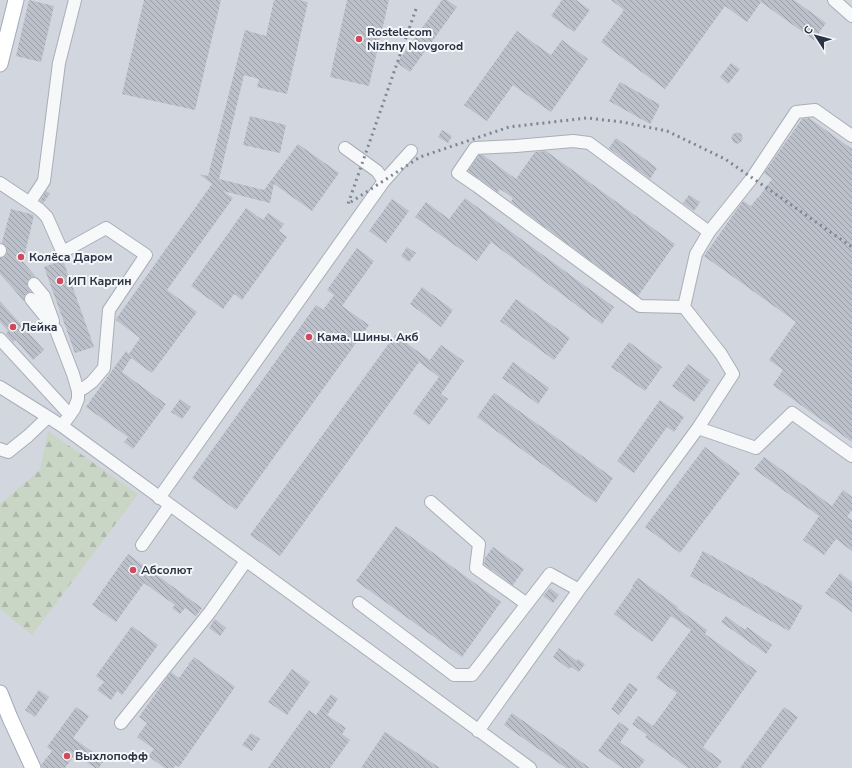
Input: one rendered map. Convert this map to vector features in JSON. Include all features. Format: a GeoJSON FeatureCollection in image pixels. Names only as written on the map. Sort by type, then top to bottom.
{"type":"FeatureCollection","features":[{"type":"Feature","properties":{"kind":"main road"},"geometry":{"type":"LineString","coordinates":[[0,64],[16,0]]}},
{"type":"Feature","properties":{"kind":"main road"},"geometry":{"type":"LineString","coordinates":[[0,693],[33,768]]}},
{"type":"Feature","properties":{"kind":"street"},"geometry":{"type":"LineString","coordinates":[[30,202],[44,181],[59,63],[75,0]]}},
{"type":"Feature","properties":{"kind":"street"},"geometry":{"type":"LineString","coordinates":[[834,0],[852,16]]}},
{"type":"Feature","properties":{"kind":"street"},"geometry":{"type":"LineString","coordinates":[[684,307],[696,254],[709,232],[752,178],[796,112],[815,110],[852,136]]}},
{"type":"Feature","properties":{"kind":"street"},"geometry":{"type":"LineString","coordinates":[[684,307],[640,306],[458,173],[475,148],[573,141],[589,143],[709,232]]}},
{"type":"Feature","properties":{"kind":"street"},"geometry":{"type":"LineString","coordinates":[[345,148],[377,171],[384,181]]}},
{"type":"Feature","properties":{"kind":"street"},"geometry":{"type":"LineString","coordinates":[[159,498],[384,181],[411,151]]}},
{"type":"Feature","properties":{"kind":"street"},"geometry":{"type":"LineString","coordinates":[[0,183],[30,202],[47,217],[62,251],[106,228],[146,255],[109,310],[104,368],[92,382],[78,391]]}},
{"type":"Feature","properties":{"kind":"street"},"geometry":{"type":"LineString","coordinates":[[34,284],[44,296],[78,391],[78,398],[74,409],[62,426]]}},
{"type":"Feature","properties":{"kind":"street"},"geometry":{"type":"LineString","coordinates":[[31,299],[56,330]]}},
{"type":"Feature","properties":{"kind":"street"},"geometry":{"type":"LineString","coordinates":[[478,731],[698,428],[733,374],[721,354],[684,307]]}},
{"type":"Feature","properties":{"kind":"street"},"geometry":{"type":"LineString","coordinates":[[0,339],[70,415]]}},
{"type":"Feature","properties":{"kind":"street"},"geometry":{"type":"LineString","coordinates":[[0,387],[62,426],[530,768]]}},
{"type":"Feature","properties":{"kind":"street"},"geometry":{"type":"LineString","coordinates":[[698,428],[756,448],[792,413],[852,456]]}},
{"type":"Feature","properties":{"kind":"street"},"geometry":{"type":"LineString","coordinates":[[0,449],[8,452],[48,417]]}},
{"type":"Feature","properties":{"kind":"street"},"geometry":{"type":"LineString","coordinates":[[431,502],[479,544],[476,568],[527,604]]}},
{"type":"Feature","properties":{"kind":"street"},"geometry":{"type":"LineString","coordinates":[[142,545],[170,505]]}},
{"type":"Feature","properties":{"kind":"street"},"geometry":{"type":"LineString","coordinates":[[121,723],[210,612],[246,561]]}},
{"type":"Feature","properties":{"kind":"street"},"geometry":{"type":"LineString","coordinates":[[359,603],[454,675],[472,675],[550,574],[579,590]]}},
{"type":"Feature","properties":{"kind":"shaded area"},"geometry":{"type":"Polygon","coordinates":[[[0,0],[852,0],[852,768],[0,768],[0,0]]]}},
{"type":"Feature","properties":{"kind":"green space"},"geometry":{"type":"Polygon","coordinates":[[[48,431],[138,494],[32,635],[0,609],[0,504],[40,470],[48,431]]]}},
{"type":"Feature","properties":{"kind":"building"},"geometry":{"type":"Polygon","coordinates":[[[29,0],[54,6],[41,62],[16,56],[29,0]]]}},
{"type":"Feature","properties":{"kind":"building"},"geometry":{"type":"Polygon","coordinates":[[[144,0],[221,0],[195,110],[122,94],[144,0]]]}},
{"type":"Feature","properties":{"kind":"building"},"geometry":{"type":"Polygon","coordinates":[[[274,0],[299,0],[308,2],[287,94],[257,87],[259,79],[244,75],[219,179],[264,190],[298,144],[339,173],[312,211],[274,184],[270,203],[223,191],[233,198],[167,290],[197,312],[152,373],[131,358],[122,372],[166,404],[133,449],[124,442],[128,437],[86,407],[126,351],[129,354],[140,338],[116,319],[212,184],[199,174],[208,176],[245,30],[266,36],[274,0]]]}},
{"type":"Feature","properties":{"kind":"building","name":"Rostelecom Nizhny Novgorod"},"geometry":{"type":"Polygon","coordinates":[[[347,0],[389,0],[369,86],[330,77],[347,0]]]}},
{"type":"Feature","properties":{"kind":"building"},"geometry":{"type":"Polygon","coordinates":[[[442,0],[447,0],[457,7],[410,72],[397,63],[442,0]]]}},
{"type":"Feature","properties":{"kind":"building"},"geometry":{"type":"Polygon","coordinates":[[[562,0],[576,0],[590,10],[574,32],[551,16],[562,0]]]}},
{"type":"Feature","properties":{"kind":"building"},"geometry":{"type":"Polygon","coordinates":[[[611,0],[794,0],[826,23],[814,40],[761,2],[747,22],[725,6],[665,89],[601,42],[624,10],[611,0]]]}},
{"type":"Feature","properties":{"kind":"building"},"geometry":{"type":"Polygon","coordinates":[[[517,31],[551,55],[562,40],[588,59],[551,112],[513,85],[487,121],[464,105],[517,31]]]}},
{"type":"Feature","properties":{"kind":"building"},"geometry":{"type":"Polygon","coordinates":[[[731,63],[740,69],[728,84],[720,77],[731,63]]]}},
{"type":"Feature","properties":{"kind":"building"},"geometry":{"type":"Polygon","coordinates":[[[620,82],[659,104],[659,107],[650,124],[609,101],[620,82]]]}},
{"type":"Feature","properties":{"kind":"building"},"geometry":{"type":"Polygon","coordinates":[[[250,116],[286,125],[280,153],[243,145],[250,116]]]}},
{"type":"Feature","properties":{"kind":"building"},"geometry":{"type":"Polygon","coordinates":[[[809,118],[852,149],[852,442],[773,385],[783,370],[769,360],[796,322],[704,256],[743,201],[751,206],[759,197],[772,179],[764,173],[802,119],[809,118]]]}},
{"type":"Feature","properties":{"kind":"building"},"geometry":{"type":"Polygon","coordinates":[[[442,130],[452,136],[448,143],[438,137],[442,130]]]}},
{"type":"Feature","properties":{"kind":"building"},"geometry":{"type":"Polygon","coordinates":[[[735,133],[739,133],[741,134],[741,142],[735,143],[732,140],[732,136],[735,133]]]}},
{"type":"Feature","properties":{"kind":"building"},"geometry":{"type":"Polygon","coordinates":[[[616,138],[657,168],[650,179],[609,148],[616,138]]]}},
{"type":"Feature","properties":{"kind":"building"},"geometry":{"type":"Polygon","coordinates":[[[546,151],[675,244],[638,296],[511,202],[513,198],[500,189],[498,192],[468,171],[479,155],[483,155],[516,179],[535,152],[546,151]]]}},
{"type":"Feature","properties":{"kind":"building"},"geometry":{"type":"Polygon","coordinates":[[[46,191],[50,194],[43,203],[40,201],[46,191]]]}},
{"type":"Feature","properties":{"kind":"building"},"geometry":{"type":"Polygon","coordinates":[[[689,195],[700,202],[694,211],[683,203],[689,195]]]}},
{"type":"Feature","properties":{"kind":"building"},"geometry":{"type":"Polygon","coordinates":[[[465,198],[614,307],[602,324],[491,242],[477,261],[415,217],[426,202],[449,219],[465,198]]]}},
{"type":"Feature","properties":{"kind":"building"},"geometry":{"type":"Polygon","coordinates":[[[392,199],[409,211],[386,243],[369,231],[392,199]]]}},
{"type":"Feature","properties":{"kind":"building"},"geometry":{"type":"Polygon","coordinates":[[[246,208],[263,220],[268,213],[284,224],[279,231],[287,237],[242,300],[234,294],[223,309],[191,286],[246,208]]]}},
{"type":"Feature","properties":{"kind":"building"},"geometry":{"type":"Polygon","coordinates":[[[11,209],[34,215],[23,262],[36,277],[32,277],[27,281],[27,286],[31,292],[24,296],[24,301],[0,274],[0,258],[7,254],[7,247],[2,242],[11,209]]]}},
{"type":"Feature","properties":{"kind":"building"},"geometry":{"type":"Polygon","coordinates":[[[407,247],[416,253],[409,262],[401,256],[407,247]]]}},
{"type":"Feature","properties":{"kind":"building"},"geometry":{"type":"Polygon","coordinates":[[[357,248],[374,261],[342,306],[369,325],[236,510],[192,478],[316,305],[323,310],[334,295],[327,290],[357,248]]]}},
{"type":"Feature","properties":{"kind":"building"},"geometry":{"type":"Polygon","coordinates":[[[63,260],[94,347],[75,353],[44,267],[63,260]]]}},
{"type":"Feature","properties":{"kind":"building"},"geometry":{"type":"Polygon","coordinates":[[[422,287],[453,310],[441,327],[410,304],[422,287]]]}},
{"type":"Feature","properties":{"kind":"building"},"geometry":{"type":"Polygon","coordinates":[[[516,299],[570,338],[554,360],[500,321],[516,299]]]}},
{"type":"Feature","properties":{"kind":"building","name":"Лейка"},"geometry":{"type":"Polygon","coordinates":[[[0,301],[44,350],[33,360],[16,340],[13,342],[6,334],[8,331],[0,322],[0,301]]]}},
{"type":"Feature","properties":{"kind":"building"},"geometry":{"type":"Polygon","coordinates":[[[395,335],[430,360],[441,345],[464,361],[441,394],[448,399],[429,425],[413,413],[439,377],[419,362],[280,556],[250,535],[395,335]]]}},
{"type":"Feature","properties":{"kind":"building"},"geometry":{"type":"Polygon","coordinates":[[[629,342],[662,367],[645,391],[611,367],[629,342]]]}},
{"type":"Feature","properties":{"kind":"building"},"geometry":{"type":"Polygon","coordinates":[[[513,362],[549,388],[538,404],[502,378],[513,362]]]}},
{"type":"Feature","properties":{"kind":"building"},"geometry":{"type":"Polygon","coordinates":[[[688,364],[710,380],[694,402],[672,386],[688,364]]]}},
{"type":"Feature","properties":{"kind":"building"},"geometry":{"type":"Polygon","coordinates":[[[494,393],[613,478],[596,503],[477,417],[494,393]]]}},
{"type":"Feature","properties":{"kind":"building"},"geometry":{"type":"Polygon","coordinates":[[[180,399],[191,407],[182,419],[171,412],[180,399]]]}},
{"type":"Feature","properties":{"kind":"building"},"geometry":{"type":"Polygon","coordinates":[[[660,400],[684,417],[674,432],[667,427],[634,473],[617,461],[660,400]]]}},
{"type":"Feature","properties":{"kind":"building"},"geometry":{"type":"Polygon","coordinates":[[[705,447],[740,473],[680,553],[645,527],[705,447]]]}},
{"type":"Feature","properties":{"kind":"building"},"geometry":{"type":"Polygon","coordinates":[[[764,457],[832,506],[843,490],[852,497],[852,510],[847,517],[852,520],[852,551],[836,539],[824,555],[803,540],[819,516],[754,469],[764,457]]]}},
{"type":"Feature","properties":{"kind":"building"},"geometry":{"type":"Polygon","coordinates":[[[396,526],[501,602],[462,657],[356,581],[396,526]]]}},
{"type":"Feature","properties":{"kind":"building"},"geometry":{"type":"Polygon","coordinates":[[[493,547],[524,569],[513,585],[484,564],[485,558],[493,547]]]}},
{"type":"Feature","properties":{"kind":"building"},"geometry":{"type":"Polygon","coordinates":[[[703,551],[803,606],[789,631],[690,576],[703,551]]]}},
{"type":"Feature","properties":{"kind":"building"},"geometry":{"type":"Polygon","coordinates":[[[128,554],[202,608],[196,616],[185,608],[180,614],[172,608],[175,605],[144,583],[116,622],[92,605],[128,554]]]}},
{"type":"Feature","properties":{"kind":"building"},"geometry":{"type":"Polygon","coordinates":[[[840,573],[852,582],[852,612],[825,593],[840,573]]]}},
{"type":"Feature","properties":{"kind":"building"},"geometry":{"type":"Polygon","coordinates":[[[638,578],[707,630],[705,634],[757,671],[703,747],[722,761],[717,768],[688,768],[645,737],[647,735],[632,724],[638,716],[653,726],[677,693],[656,678],[691,630],[671,616],[652,642],[614,614],[638,578]]]}},
{"type":"Feature","properties":{"kind":"building"},"geometry":{"type":"Polygon","coordinates":[[[550,588],[559,595],[553,603],[543,596],[550,588]]]}},
{"type":"Feature","properties":{"kind":"building"},"geometry":{"type":"Polygon","coordinates":[[[726,616],[745,630],[747,627],[772,645],[766,654],[721,622],[726,616]]]}},
{"type":"Feature","properties":{"kind":"building"},"geometry":{"type":"Polygon","coordinates":[[[215,619],[226,628],[220,636],[209,628],[215,619]]]}},
{"type":"Feature","properties":{"kind":"building"},"geometry":{"type":"Polygon","coordinates":[[[132,626],[158,645],[122,695],[117,691],[111,700],[97,690],[104,682],[96,676],[132,626]]]}},
{"type":"Feature","properties":{"kind":"building"},"geometry":{"type":"Polygon","coordinates":[[[559,648],[577,661],[578,659],[585,664],[579,672],[571,667],[569,669],[553,657],[559,648]]]}},
{"type":"Feature","properties":{"kind":"building"},"geometry":{"type":"Polygon","coordinates":[[[194,657],[235,687],[179,767],[176,765],[173,768],[165,768],[148,756],[154,749],[137,737],[147,723],[139,717],[171,672],[179,678],[194,657]]]}},
{"type":"Feature","properties":{"kind":"building"},"geometry":{"type":"Polygon","coordinates":[[[292,669],[310,682],[287,715],[268,702],[292,669]]]}},
{"type":"Feature","properties":{"kind":"building"},"geometry":{"type":"Polygon","coordinates":[[[629,683],[638,689],[619,715],[611,709],[629,683]]]}},
{"type":"Feature","properties":{"kind":"building"},"geometry":{"type":"Polygon","coordinates":[[[39,690],[49,697],[35,717],[25,710],[39,690]]]}},
{"type":"Feature","properties":{"kind":"building"},"geometry":{"type":"Polygon","coordinates":[[[331,694],[338,699],[327,715],[346,728],[342,734],[350,740],[330,768],[268,768],[309,710],[316,715],[331,694]]]}},
{"type":"Feature","properties":{"kind":"building"},"geometry":{"type":"Polygon","coordinates":[[[76,707],[89,716],[73,738],[104,760],[99,768],[95,768],[75,754],[65,768],[42,768],[41,765],[52,751],[47,747],[76,707]]]}},
{"type":"Feature","properties":{"kind":"building"},"geometry":{"type":"Polygon","coordinates":[[[784,707],[798,717],[761,768],[740,768],[784,707]]]}},
{"type":"Feature","properties":{"kind":"building"},"geometry":{"type":"Polygon","coordinates":[[[512,713],[590,768],[566,768],[504,725],[512,713]]]}},
{"type":"Feature","properties":{"kind":"building"},"geometry":{"type":"Polygon","coordinates":[[[619,722],[629,729],[620,742],[645,760],[639,768],[622,768],[598,751],[619,722]]]}},
{"type":"Feature","properties":{"kind":"building"},"geometry":{"type":"Polygon","coordinates":[[[385,732],[440,768],[361,768],[385,732]]]}},
{"type":"Feature","properties":{"kind":"building"},"geometry":{"type":"Polygon","coordinates":[[[251,733],[260,739],[252,751],[242,745],[251,733]]]}},
{"type":"Feature","properties":{"kind":"railway"},"geometry":{"type":"LineString","coordinates":[[416,9],[348,204],[420,157],[509,127],[587,118],[622,122],[667,131],[725,159],[852,247]]}},
{"type":"Feature","properties":{"kind":"place","name":"Rostelecom Nizhny Novgorod"},"geometry":{"type":"Point","coordinates":[359,39]}},
{"type":"Feature","properties":{"kind":"place","name":"Колёса Даром"},"geometry":{"type":"Point","coordinates":[21,257]}},
{"type":"Feature","properties":{"kind":"place","name":"ИП Каргин"},"geometry":{"type":"Point","coordinates":[60,281]}},
{"type":"Feature","properties":{"kind":"place","name":"Лейка"},"geometry":{"type":"Point","coordinates":[13,327]}},
{"type":"Feature","properties":{"kind":"place","name":"Кама. Шины. Акб"},"geometry":{"type":"Point","coordinates":[309,337]}},
{"type":"Feature","properties":{"kind":"place","name":"Абсолют"},"geometry":{"type":"Point","coordinates":[133,570]}},
{"type":"Feature","properties":{"kind":"place","name":"Выхлопофф"},"geometry":{"type":"Point","coordinates":[67,756]}}]}
